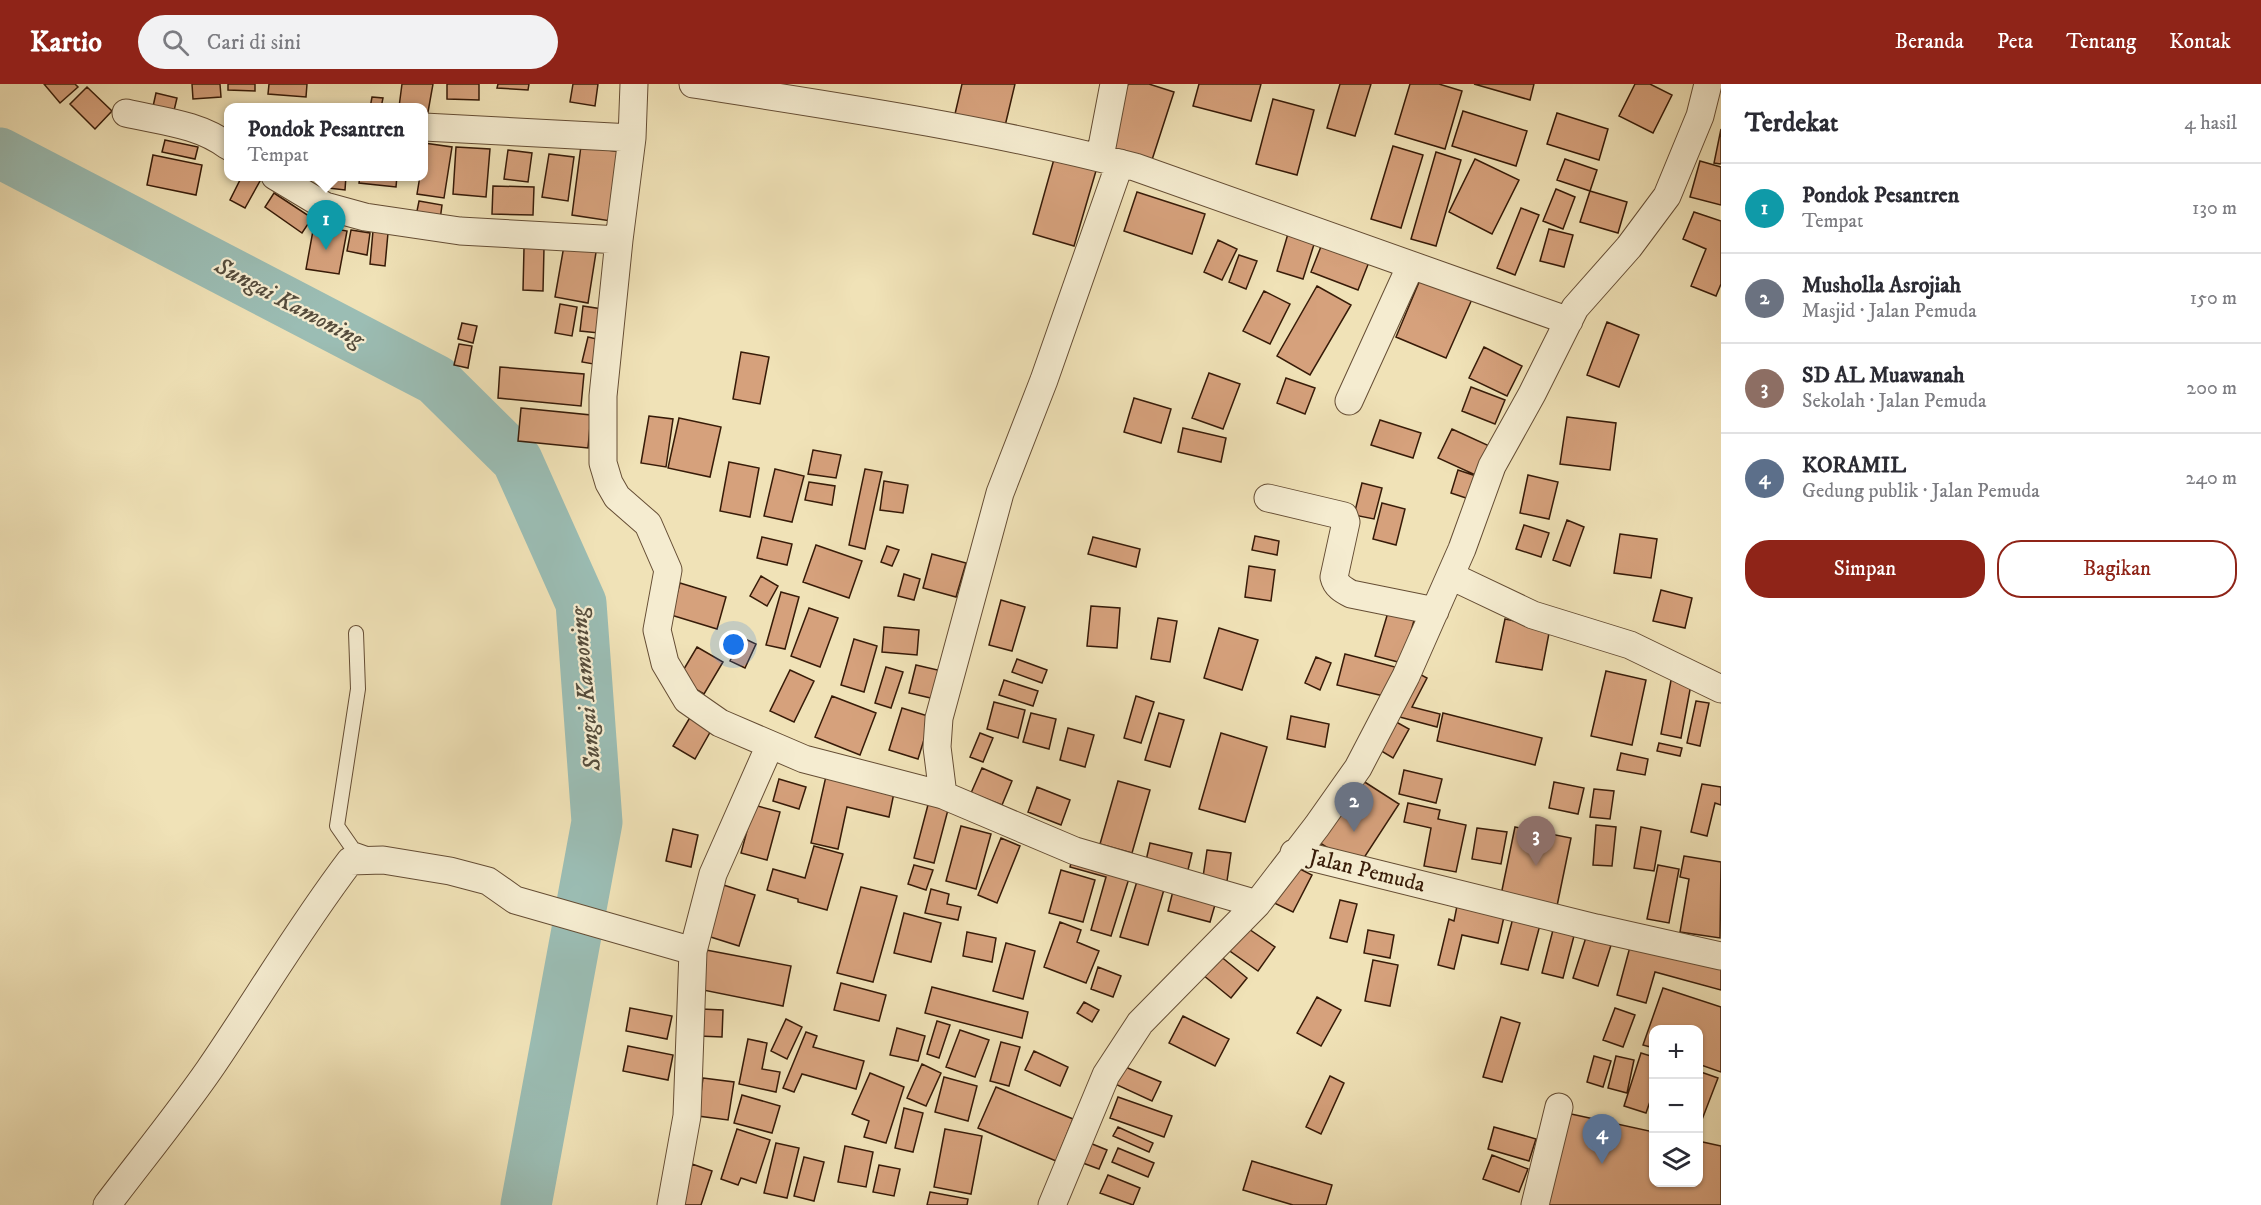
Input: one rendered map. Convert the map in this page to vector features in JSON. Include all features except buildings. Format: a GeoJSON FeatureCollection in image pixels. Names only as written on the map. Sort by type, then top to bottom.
{"type":"FeatureCollection","features":[{"type":"Feature","properties":{"kind":"street"},"geometry":{"type":"LineString","coordinates":[[634,84],[632,138],[603,396],[603,463],[609,483],[617,496],[648,524],[668,570],[657,630],[665,663],[687,700],[720,723],[804,759],[942,795],[1075,851],[1257,904]]}},
{"type":"Feature","properties":{"kind":"street"},"geometry":{"type":"LineString","coordinates":[[693,84],[887,114],[1110,160],[1411,265],[1572,315]]}},
{"type":"Feature","properties":{"kind":"street"},"geometry":{"type":"LineString","coordinates":[[942,795],[937,747],[939,718],[1000,493],[1044,380],[1110,160],[1114,84]]}},
{"type":"Feature","properties":{"kind":"street"},"geometry":{"type":"LineString","coordinates":[[1294,853],[1317,826],[1358,768],[1406,676],[1451,576],[1492,466],[1572,315],[1629,247],[1667,196],[1700,116],[1708,84]]}},
{"type":"Feature","properties":{"kind":"street"},"geometry":{"type":"LineString","coordinates":[[126,113],[186,126],[218,138],[224,143]]}},
{"type":"Feature","properties":{"kind":"street"},"geometry":{"type":"LineString","coordinates":[[428,127],[632,138]]}},
{"type":"Feature","properties":{"kind":"street"},"geometry":{"type":"LineString","coordinates":[[281,181],[326,206],[365,217],[460,231],[619,240]]}},
{"type":"Feature","properties":{"kind":"street"},"geometry":{"type":"LineString","coordinates":[[1349,401],[1411,265]]}},
{"type":"Feature","properties":{"kind":"street"},"geometry":{"type":"LineString","coordinates":[[1268,498],[1344,516],[1346,522],[1334,577],[1344,590],[1351,594],[1435,611]]}},
{"type":"Feature","properties":{"kind":"street"},"geometry":{"type":"LineString","coordinates":[[1451,576],[1533,615],[1630,645],[1721,689]]}},
{"type":"Feature","properties":{"kind":"street"},"geometry":{"type":"LineString","coordinates":[[671,1205],[687,1116],[693,951],[713,874],[770,745]]}},
{"type":"Feature","properties":{"kind":"street","name":"Jalan Pemuda"},"geometry":{"type":"LineString","coordinates":[[1052,1205],[1106,1075],[1140,1023],[1257,904],[1294,853],[1596,928],[1721,956]]}},
{"type":"Feature","properties":{"kind":"street"},"geometry":{"type":"LineString","coordinates":[[107,1205],[208,1072],[311,913],[350,861],[383,860],[450,871],[488,881],[515,900],[693,951]]}},
{"type":"Feature","properties":{"kind":"street"},"geometry":{"type":"LineString","coordinates":[[1535,1205],[1560,1107]]}},
{"type":"Feature","properties":{"kind":"lane"},"geometry":{"type":"LineString","coordinates":[[356,633],[358,689],[337,825],[353,849],[383,860]]}},
{"type":"Feature","properties":{"kind":"waterway","name":"Sungai Kamoning"},"geometry":{"type":"LineString","coordinates":[[0,153],[436,380],[517,460],[581,603],[597,822],[526,1205]]}},
{"type":"Feature","properties":{"kind":"place","name":"Pondok Pesantren"},"geometry":{"type":"Point","coordinates":[326,250]}},
{"type":"Feature","properties":{"kind":"place","name":"Musholla Asrojiah"},"geometry":{"type":"Point","coordinates":[1354,832]}},
{"type":"Feature","properties":{"kind":"place","name":"SD AL Muawanah"},"geometry":{"type":"Point","coordinates":[1536,866]}},
{"type":"Feature","properties":{"kind":"place","name":"KORAMIL"},"geometry":{"type":"Point","coordinates":[1602,1164]}}]}
